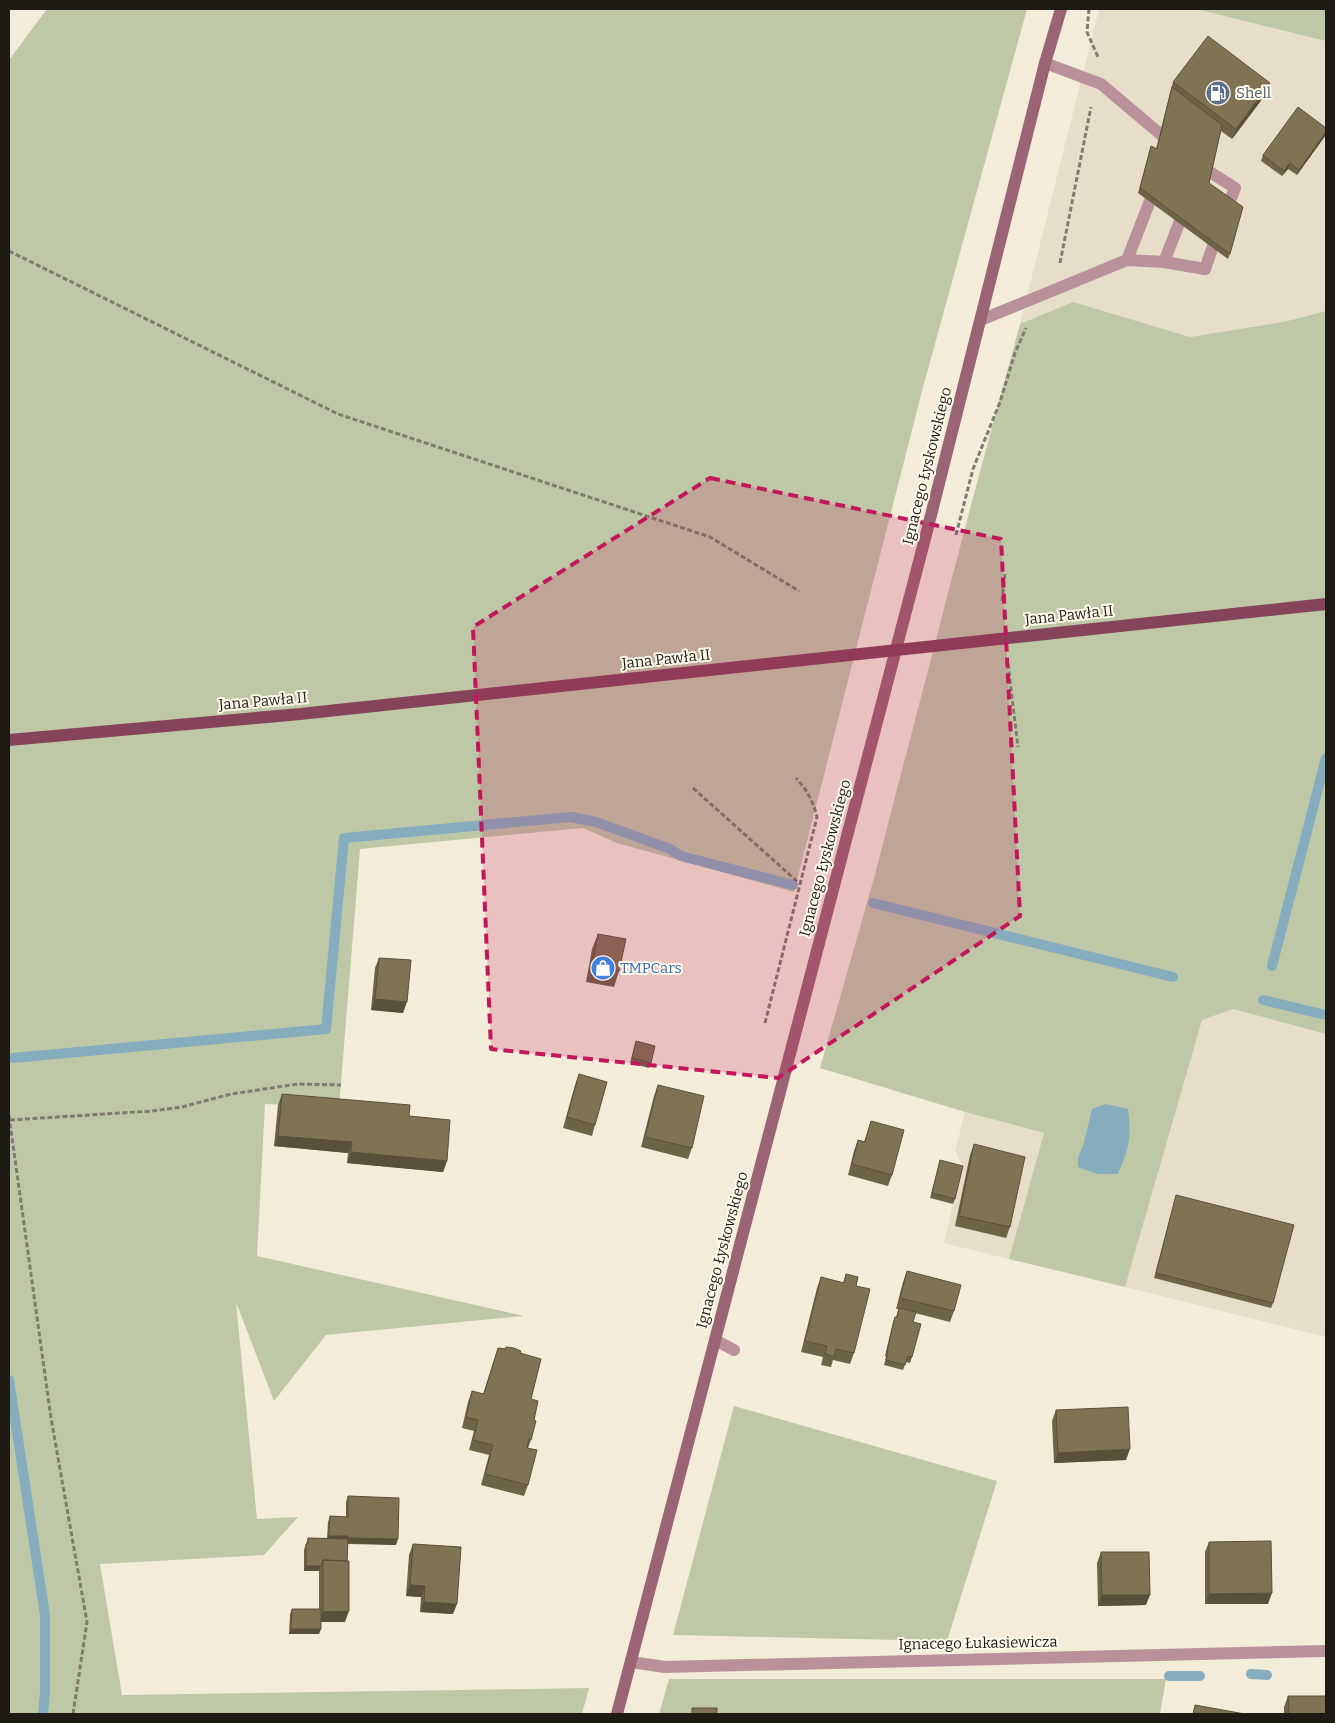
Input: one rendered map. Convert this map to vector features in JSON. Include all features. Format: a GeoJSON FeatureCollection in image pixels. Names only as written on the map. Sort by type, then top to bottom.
{"type":"FeatureCollection","features":[{"type":"Feature","properties":{"kind":"main road","name":"Jana Pawła II"},"geometry":{"type":"LineString","coordinates":[[9,740],[300,714],[1326,604]]}},
{"type":"Feature","properties":{"kind":"street","name":"Ignacego Łyskowskiego"},"geometry":{"type":"LineString","coordinates":[[617,1714],[896,650],[1045,62],[1061,9]]}},
{"type":"Feature","properties":{"kind":"street"},"geometry":{"type":"LineString","coordinates":[[1045,62],[1101,84],[1173,149]]}},
{"type":"Feature","properties":{"kind":"street"},"geometry":{"type":"LineString","coordinates":[[981,320],[1127,260],[1164,262],[1205,269],[1235,188],[1198,168]]}},
{"type":"Feature","properties":{"kind":"street"},"geometry":{"type":"LineString","coordinates":[[1127,260],[1158,180]]}},
{"type":"Feature","properties":{"kind":"street"},"geometry":{"type":"LineString","coordinates":[[1164,262],[1191,192]]}},
{"type":"Feature","properties":{"kind":"street"},"geometry":{"type":"LineString","coordinates":[[715,1340],[734,1350]]}},
{"type":"Feature","properties":{"kind":"street","name":"Ignacego Łukasiewicza"},"geometry":{"type":"LineString","coordinates":[[631,1662],[665,1667],[1326,1651]]}},
{"type":"Feature","properties":{"kind":"path"},"geometry":{"type":"LineString","coordinates":[[9,251],[338,414],[710,537],[799,591]]}},
{"type":"Feature","properties":{"kind":"path"},"geometry":{"type":"LineString","coordinates":[[1002,601],[1006,574]]}},
{"type":"Feature","properties":{"kind":"path"},"geometry":{"type":"LineString","coordinates":[[1008,664],[1018,747]]}},
{"type":"Feature","properties":{"kind":"path"},"geometry":{"type":"LineString","coordinates":[[765,1022],[817,817],[814,802],[796,778]]}},
{"type":"Feature","properties":{"kind":"path"},"geometry":{"type":"LineString","coordinates":[[693,788],[800,884]]}},
{"type":"Feature","properties":{"kind":"path"},"geometry":{"type":"LineString","coordinates":[[73,1714],[87,1622],[50,1418],[9,1118],[152,1111],[182,1107],[231,1094],[298,1084],[341,1085]]}},
{"type":"Feature","properties":{"kind":"highlighted area"},"geometry":{"type":"Polygon","coordinates":[[[710,478],[1001,539],[1020,916],[778,1078],[491,1049],[473,627],[710,478]]]}},
{"type":"Feature","properties":{"kind":"shaded area"},"geometry":{"type":"Polygon","coordinates":[[[1099,9],[1196,9],[1326,41],[1326,311],[1283,322],[1190,337],[1073,303],[1020,324],[1099,9]]]}},
{"type":"Feature","properties":{"kind":"shaded area"},"geometry":{"type":"Polygon","coordinates":[[[1233,1009],[1326,1034],[1326,1337],[1125,1287],[1201,1020],[1233,1009]]]}},
{"type":"Feature","properties":{"kind":"shaded area"},"geometry":{"type":"Polygon","coordinates":[[[965,1112],[1044,1133],[1009,1259],[944,1243],[962,1164],[955,1151],[965,1112]]]}},
{"type":"Feature","properties":{"kind":"green space"},"geometry":{"type":"Polygon","coordinates":[[[47,9],[1027,9],[922,391],[794,892],[617,843],[583,828],[360,849],[339,1107],[265,1104],[257,1256],[524,1316],[326,1335],[274,1401],[236,1302],[257,1519],[298,1517],[264,1555],[100,1564],[122,1695],[589,1688],[582,1714],[9,1714],[9,60],[47,9]]]}},
{"type":"Feature","properties":{"kind":"green space"},"geometry":{"type":"Polygon","coordinates":[[[1196,9],[1326,9],[1326,41],[1196,9]]]}},
{"type":"Feature","properties":{"kind":"green space"},"geometry":{"type":"Polygon","coordinates":[[[1073,302],[1190,337],[1283,322],[1326,311],[1326,1034],[1233,1009],[1202,1020],[1125,1287],[1009,1259],[1044,1133],[965,1112],[820,1068],[874,878],[1020,324],[1073,302]]]}},
{"type":"Feature","properties":{"kind":"green space"},"geometry":{"type":"Polygon","coordinates":[[[734,1406],[997,1481],[947,1641],[673,1635],[734,1406]]]}},
{"type":"Feature","properties":{"kind":"green space"},"geometry":{"type":"Polygon","coordinates":[[[669,1679],[1166,1679],[1160,1714],[659,1714],[669,1679]]]}},
{"type":"Feature","properties":{"kind":"water"},"geometry":{"type":"Polygon","coordinates":[[[1106,1104],[1128,1109],[1129,1143],[1118,1174],[1097,1174],[1078,1167],[1078,1158],[1092,1109],[1106,1104]]]}},
{"type":"Feature","properties":{"kind":"building","name":"Shell"},"geometry":{"type":"Polygon","coordinates":[[[1208,36],[1270,83],[1236,129],[1173,82],[1208,36]]]}},
{"type":"Feature","properties":{"kind":"building"},"geometry":{"type":"Polygon","coordinates":[[[1172,87],[1222,125],[1209,183],[1243,207],[1230,254],[1140,188],[1151,146],[1157,149],[1172,87]]]}},
{"type":"Feature","properties":{"kind":"building"},"geometry":{"type":"Polygon","coordinates":[[[1298,107],[1326,128],[1326,132],[1299,170],[1290,163],[1284,171],[1263,155],[1298,107]]]}},
{"type":"Feature","properties":{"kind":"building"},"geometry":{"type":"Polygon","coordinates":[[[598,934],[626,939],[619,971],[592,966],[598,934]]]}},
{"type":"Feature","properties":{"kind":"building"},"geometry":{"type":"Polygon","coordinates":[[[379,958],[411,960],[407,1002],[375,999],[379,958]]]}},
{"type":"Feature","properties":{"kind":"building"},"geometry":{"type":"Polygon","coordinates":[[[636,1041],[655,1046],[651,1063],[632,1058],[636,1041]]]}},
{"type":"Feature","properties":{"kind":"building"},"geometry":{"type":"Polygon","coordinates":[[[579,1074],[607,1082],[595,1125],[567,1117],[579,1074]]]}},
{"type":"Feature","properties":{"kind":"building"},"geometry":{"type":"Polygon","coordinates":[[[658,1085],[704,1096],[692,1148],[645,1137],[658,1085]]]}},
{"type":"Feature","properties":{"kind":"building"},"geometry":{"type":"Polygon","coordinates":[[[282,1094],[410,1105],[409,1116],[450,1120],[447,1161],[351,1152],[352,1142],[278,1136],[282,1094]]]}},
{"type":"Feature","properties":{"kind":"building"},"geometry":{"type":"Polygon","coordinates":[[[871,1121],[904,1130],[892,1175],[852,1164],[858,1140],[865,1142],[871,1121]]]}},
{"type":"Feature","properties":{"kind":"building"},"geometry":{"type":"Polygon","coordinates":[[[974,1144],[1025,1157],[1010,1227],[959,1216],[974,1144]]]}},
{"type":"Feature","properties":{"kind":"building"},"geometry":{"type":"Polygon","coordinates":[[[940,1160],[963,1166],[955,1199],[932,1193],[940,1160]]]}},
{"type":"Feature","properties":{"kind":"building"},"geometry":{"type":"Polygon","coordinates":[[[1176,1195],[1294,1225],[1273,1303],[1156,1273],[1176,1195]]]}},
{"type":"Feature","properties":{"kind":"building"},"geometry":{"type":"Polygon","coordinates":[[[907,1271],[961,1285],[954,1311],[900,1298],[907,1271]]]}},
{"type":"Feature","properties":{"kind":"building"},"geometry":{"type":"Polygon","coordinates":[[[846,1274],[858,1277],[856,1286],[870,1289],[854,1353],[836,1349],[834,1357],[825,1354],[827,1346],[805,1341],[821,1277],[844,1283],[846,1274]]]}},
{"type":"Feature","properties":{"kind":"building"},"geometry":{"type":"Polygon","coordinates":[[[899,1308],[916,1312],[913,1322],[921,1324],[912,1357],[908,1356],[905,1365],[886,1360],[895,1317],[897,1317],[899,1308]]]}},
{"type":"Feature","properties":{"kind":"building"},"geometry":{"type":"Polygon","coordinates":[[[506,1347],[514,1348],[521,1351],[520,1353],[541,1359],[531,1399],[538,1401],[534,1420],[536,1421],[527,1448],[537,1450],[528,1485],[485,1474],[493,1445],[473,1440],[478,1420],[466,1417],[472,1391],[484,1394],[498,1348],[506,1349],[506,1347]]]}},
{"type":"Feature","properties":{"kind":"building"},"geometry":{"type":"Polygon","coordinates":[[[1128,1407],[1130,1449],[1058,1453],[1056,1410],[1128,1407]]]}},
{"type":"Feature","properties":{"kind":"building"},"geometry":{"type":"Polygon","coordinates":[[[348,1496],[399,1498],[398,1539],[329,1536],[330,1516],[348,1517],[348,1496]]]}},
{"type":"Feature","properties":{"kind":"building"},"geometry":{"type":"Polygon","coordinates":[[[308,1538],[348,1539],[347,1561],[323,1560],[321,1566],[306,1566],[306,1544],[308,1544],[308,1538]]]}},
{"type":"Feature","properties":{"kind":"building"},"geometry":{"type":"Polygon","coordinates":[[[1271,1541],[1272,1593],[1209,1594],[1209,1542],[1271,1541]]]}},
{"type":"Feature","properties":{"kind":"building"},"geometry":{"type":"Polygon","coordinates":[[[413,1544],[461,1547],[457,1604],[424,1602],[425,1586],[410,1585],[413,1544]]]}},
{"type":"Feature","properties":{"kind":"building"},"geometry":{"type":"Polygon","coordinates":[[[1101,1552],[1149,1552],[1150,1595],[1102,1595],[1101,1552]]]}},
{"type":"Feature","properties":{"kind":"building"},"geometry":{"type":"Polygon","coordinates":[[[323,1560],[349,1561],[349,1611],[323,1612],[323,1560]]]}},
{"type":"Feature","properties":{"kind":"building"},"geometry":{"type":"Polygon","coordinates":[[[292,1609],[321,1609],[321,1629],[291,1629],[292,1609]]]}},
{"type":"Feature","properties":{"kind":"building"},"geometry":{"type":"Polygon","coordinates":[[[1288,1696],[1326,1696],[1326,1714],[1289,1714],[1288,1696]]]}},
{"type":"Feature","properties":{"kind":"building"},"geometry":{"type":"Polygon","coordinates":[[[1195,1705],[1245,1714],[1193,1714],[1195,1705]]]}},
{"type":"Feature","properties":{"kind":"building"},"geometry":{"type":"Polygon","coordinates":[[[692,1708],[717,1708],[717,1714],[692,1714],[692,1708]]]}},
{"type":"Feature","properties":{"kind":"waterway"},"geometry":{"type":"LineString","coordinates":[[1272,966],[1326,758]]}},
{"type":"Feature","properties":{"kind":"waterway"},"geometry":{"type":"LineString","coordinates":[[13,1058],[326,1029],[344,838],[571,817],[596,822],[670,849],[681,856],[793,885]]}},
{"type":"Feature","properties":{"kind":"waterway"},"geometry":{"type":"LineString","coordinates":[[873,903],[1173,977]]}},
{"type":"Feature","properties":{"kind":"waterway"},"geometry":{"type":"LineString","coordinates":[[1263,1000],[1326,1015]]}},
{"type":"Feature","properties":{"kind":"waterway"},"geometry":{"type":"LineString","coordinates":[[9,1380],[45,1615],[45,1692],[43,1714]]}},
{"type":"Feature","properties":{"kind":"waterway"},"geometry":{"type":"LineString","coordinates":[[1251,1674],[1267,1675]]}},
{"type":"Feature","properties":{"kind":"waterway"},"geometry":{"type":"LineString","coordinates":[[1169,1676],[1200,1676]]}},
{"type":"Feature","properties":{"kind":"place","name":"Shell"},"geometry":{"type":"Point","coordinates":[1218,93]}},
{"type":"Feature","properties":{"kind":"place","name":"TMPCars"},"geometry":{"type":"Point","coordinates":[603,968]}}]}
